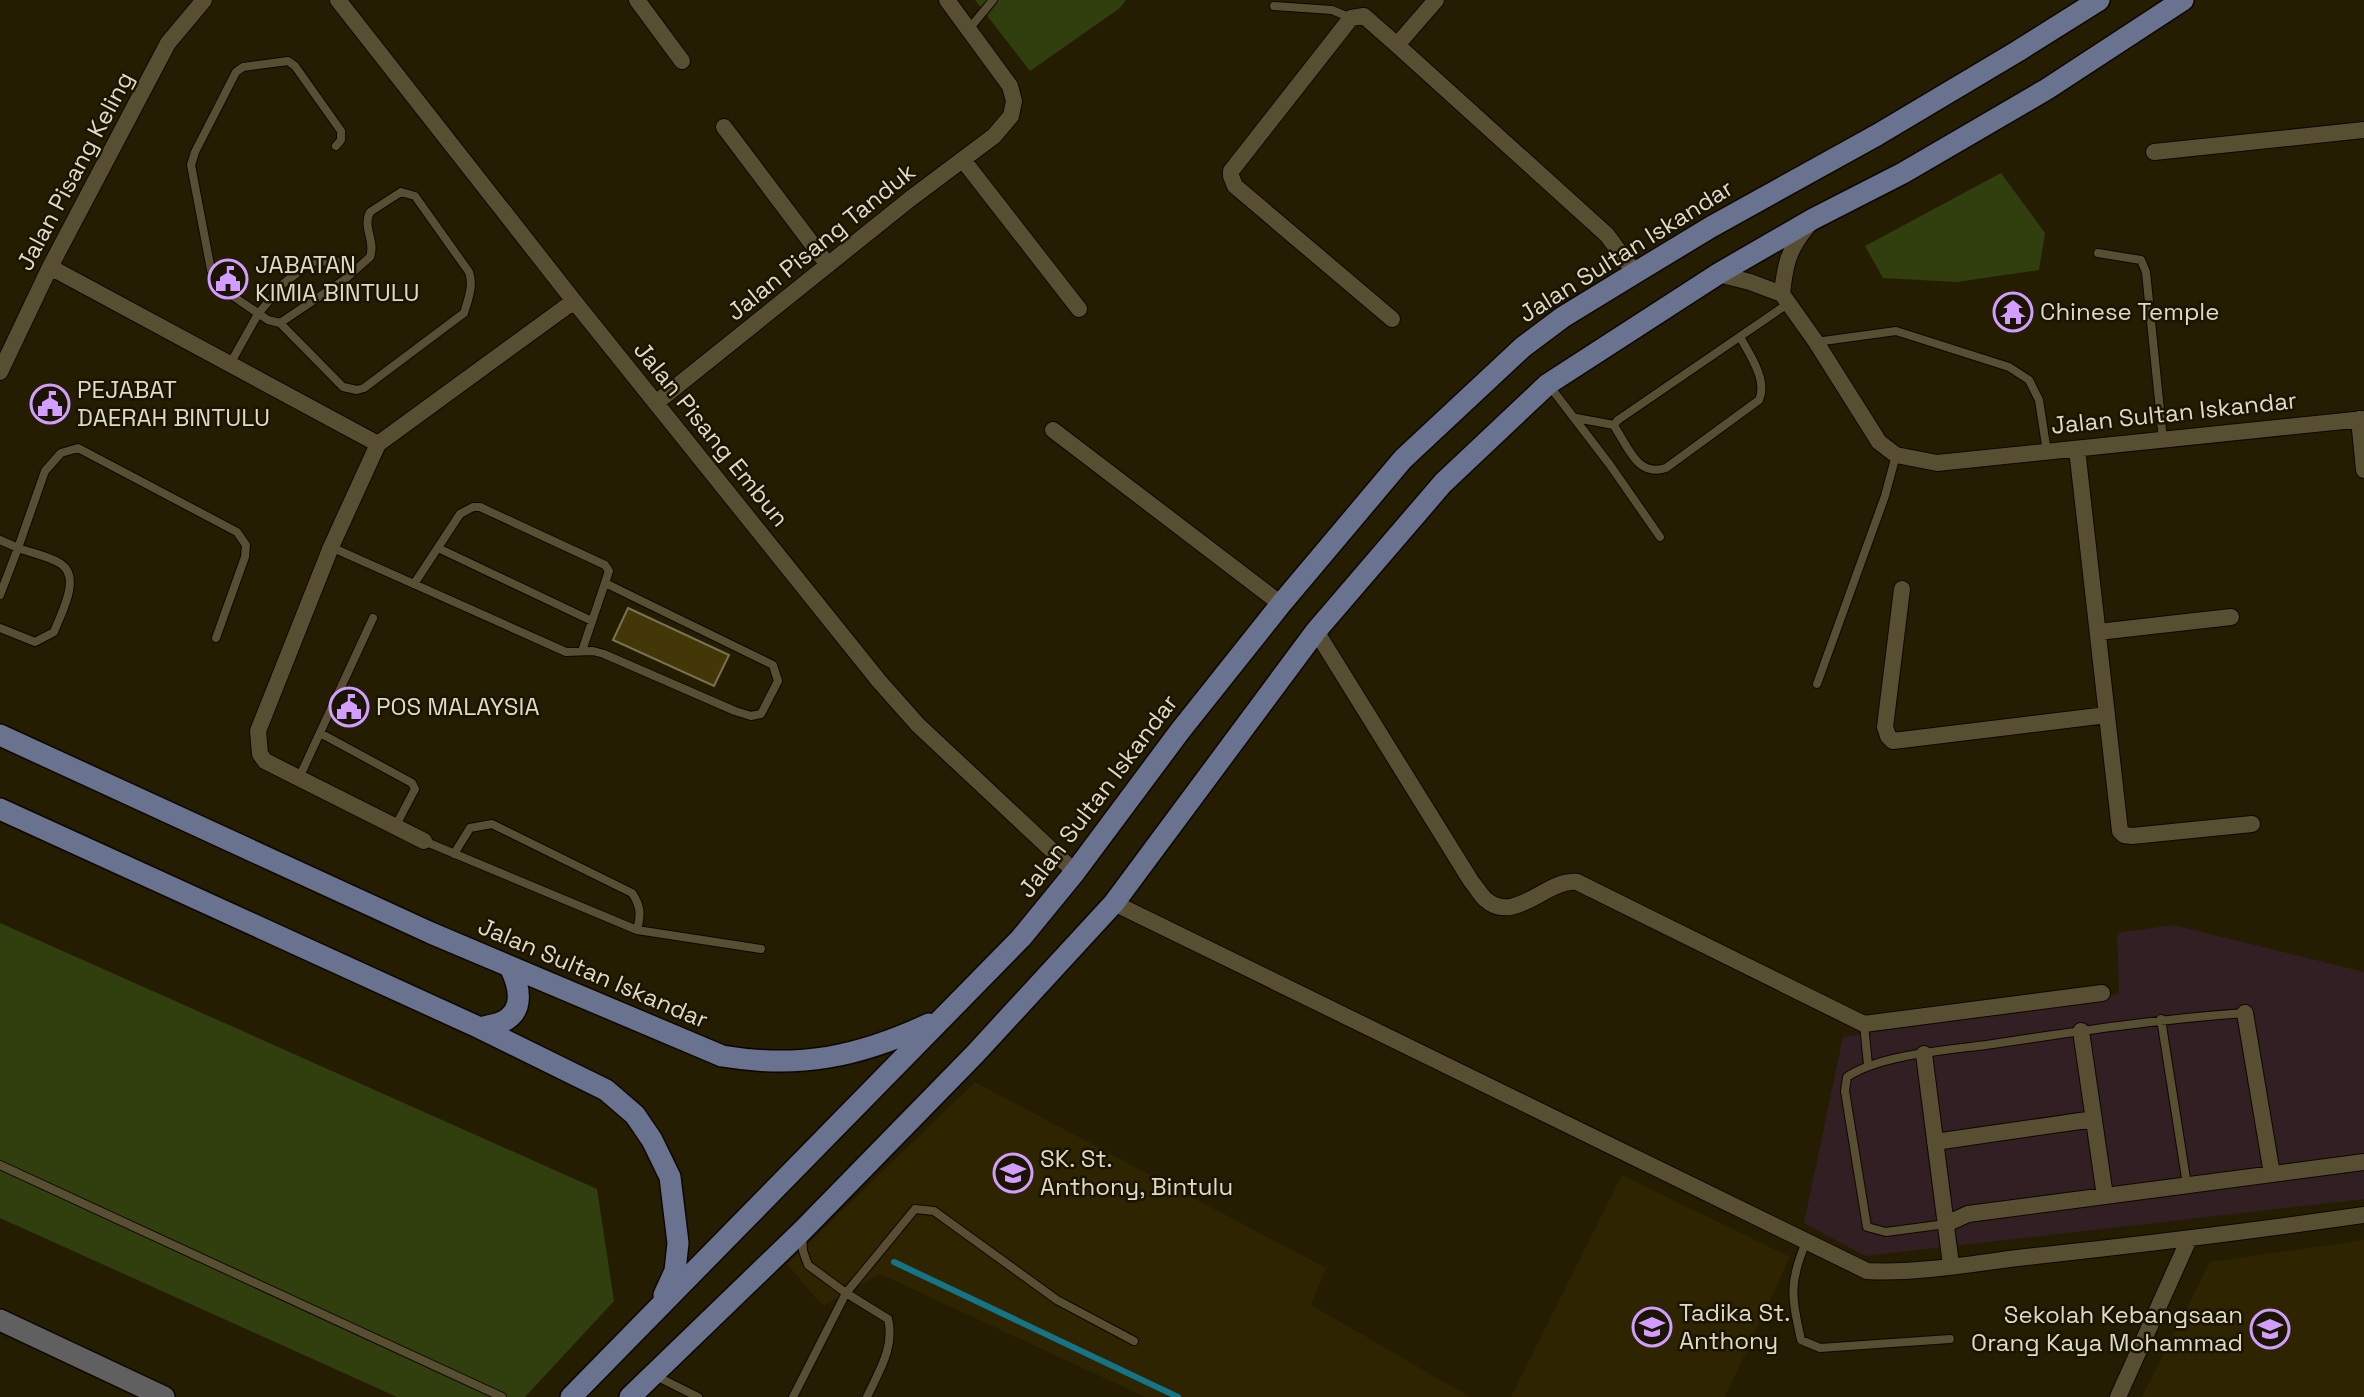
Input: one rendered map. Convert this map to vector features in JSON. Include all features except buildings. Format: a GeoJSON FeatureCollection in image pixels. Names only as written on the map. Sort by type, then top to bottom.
{"type":"FeatureCollection","features":[{"type":"Feature","properties":{"kind":"main road","name":"Jalan Sultan Iskandar"},"geometry":{"type":"LineString","coordinates":[[0,735],[418,927],[722,1056],[758,1062],[810,1060],[859,1052],[891,1042],[943,1018],[1021,937],[1075,872],[1180,731],[1281,604],[1403,459],[1523,347],[1563,317],[1634,273],[1888,129],[2099,0]]}},
{"type":"Feature","properties":{"kind":"main road"},"geometry":{"type":"LineString","coordinates":[[640,1389],[802,1231],[975,1054],[1114,903],[1316,631],[1443,483],[1548,384],[1718,274],[1813,219],[1903,173],[2047,89],[2183,0]]}},
{"type":"Feature","properties":{"kind":"main road"},"geometry":{"type":"LineString","coordinates":[[0,809],[480,1028],[606,1090],[635,1115],[652,1140],[670,1177],[678,1243],[675,1271],[658,1310]]}},
{"type":"Feature","properties":{"kind":"main road"},"geometry":{"type":"LineString","coordinates":[[480,1028],[503,1022],[512,1014],[518,1003],[519,986],[510,967]]}},
{"type":"Feature","properties":{"kind":"main road"},"geometry":{"type":"LineString","coordinates":[[571,1397],[943,1018]]}},
{"type":"Feature","properties":{"kind":"main road"},"geometry":{"type":"LineString","coordinates":[[0,1320],[164,1397]]}},
{"type":"Feature","properties":{"kind":"street","name":"Jalan Pisang Keling"},"geometry":{"type":"LineString","coordinates":[[0,372],[50,267],[168,43],[204,0]]}},
{"type":"Feature","properties":{"kind":"street","name":"Jalan Pisang Embun"},"geometry":{"type":"LineString","coordinates":[[338,0],[574,301],[657,401],[879,681],[910,716],[1075,872]]}},
{"type":"Feature","properties":{"kind":"street"},"geometry":{"type":"LineString","coordinates":[[637,0],[682,61]]}},
{"type":"Feature","properties":{"kind":"street"},"geometry":{"type":"LineString","coordinates":[[947,0],[969,29]]}},
{"type":"Feature","properties":{"kind":"street"},"geometry":{"type":"LineString","coordinates":[[1397,45],[1436,0]]}},
{"type":"Feature","properties":{"kind":"street"},"geometry":{"type":"LineString","coordinates":[[1392,318],[1235,186],[1231,176],[1231,171],[1351,18],[1364,16],[1397,45],[1607,235],[1634,273]]}},
{"type":"Feature","properties":{"kind":"street","name":"Jalan Pisang Tanduk"},"geometry":{"type":"LineString","coordinates":[[657,401],[910,199],[994,136],[1011,116],[1014,100],[1010,86],[969,29]]}},
{"type":"Feature","properties":{"kind":"street"},"geometry":{"type":"LineString","coordinates":[[724,127],[828,265]]}},
{"type":"Feature","properties":{"kind":"street"},"geometry":{"type":"LineString","coordinates":[[2154,152],[2364,130]]}},
{"type":"Feature","properties":{"kind":"street"},"geometry":{"type":"LineString","coordinates":[[963,160],[1079,309]]}},
{"type":"Feature","properties":{"kind":"street"},"geometry":{"type":"LineString","coordinates":[[1785,299],[1786,264],[1793,244],[1813,219]]}},
{"type":"Feature","properties":{"kind":"street"},"geometry":{"type":"LineString","coordinates":[[50,267],[379,443]]}},
{"type":"Feature","properties":{"kind":"street"},"geometry":{"type":"LineString","coordinates":[[1718,274],[1750,282],[1785,299],[1816,342],[1879,442],[1896,455]]}},
{"type":"Feature","properties":{"kind":"street"},"geometry":{"type":"LineString","coordinates":[[424,841],[265,761],[260,754],[258,731],[331,547],[379,443],[574,301]]}},
{"type":"Feature","properties":{"kind":"street"},"geometry":{"type":"LineString","coordinates":[[2361,419],[2364,470]]}},
{"type":"Feature","properties":{"kind":"street","name":"Jalan Sultan Iskandar"},"geometry":{"type":"LineString","coordinates":[[1896,455],[1937,463],[2361,419]]}},
{"type":"Feature","properties":{"kind":"street"},"geometry":{"type":"LineString","coordinates":[[1053,430],[1281,604]]}},
{"type":"Feature","properties":{"kind":"street"},"geometry":{"type":"LineString","coordinates":[[2077,449],[2121,833],[2132,836],[2252,824]]}},
{"type":"Feature","properties":{"kind":"street"},"geometry":{"type":"LineString","coordinates":[[1902,589],[1885,727],[1893,741],[2107,715]]}},
{"type":"Feature","properties":{"kind":"street"},"geometry":{"type":"LineString","coordinates":[[2098,632],[2231,617]]}},
{"type":"Feature","properties":{"kind":"street"},"geometry":{"type":"LineString","coordinates":[[1316,631],[1471,881],[1486,900],[1500,907],[1516,906],[1560,884],[1577,882],[1864,1024],[2102,993]]}},
{"type":"Feature","properties":{"kind":"street"},"geometry":{"type":"LineString","coordinates":[[1114,903],[1867,1271],[1882,1272],[2189,1239],[2364,1215]]}},
{"type":"Feature","properties":{"kind":"street"},"geometry":{"type":"LineString","coordinates":[[2245,1013],[2272,1174]]}},
{"type":"Feature","properties":{"kind":"street"},"geometry":{"type":"LineString","coordinates":[[2081,1031],[2105,1196]]}},
{"type":"Feature","properties":{"kind":"street"},"geometry":{"type":"LineString","coordinates":[[1924,1054],[1951,1265]]}},
{"type":"Feature","properties":{"kind":"street"},"geometry":{"type":"LineString","coordinates":[[1935,1142],[2094,1119]]}},
{"type":"Feature","properties":{"kind":"street"},"geometry":{"type":"LineString","coordinates":[[1946,1224],[1968,1214],[2364,1162]]}},
{"type":"Feature","properties":{"kind":"street"},"geometry":{"type":"LineString","coordinates":[[2118,1397],[2189,1239]]}},
{"type":"Feature","properties":{"kind":"lane"},"geometry":{"type":"LineString","coordinates":[[969,29],[993,0]]}},
{"type":"Feature","properties":{"kind":"lane"},"geometry":{"type":"LineString","coordinates":[[1273,6],[1332,10],[1351,18]]}},
{"type":"Feature","properties":{"kind":"lane"},"geometry":{"type":"LineString","coordinates":[[280,323],[370,257],[373,251],[366,222],[370,212],[401,192],[415,196],[469,272],[471,288],[464,313],[357,390],[342,387],[280,323],[268,320],[227,292],[211,270],[191,165],[236,72],[243,67],[288,61],[295,66],[341,131],[341,140],[336,146]]}},
{"type":"Feature","properties":{"kind":"lane"},"geometry":{"type":"LineString","coordinates":[[2098,253],[2141,260],[2146,272],[2163,440]]}},
{"type":"Feature","properties":{"kind":"lane"},"geometry":{"type":"LineString","coordinates":[[230,364],[258,314],[284,284],[311,262],[336,261],[355,270]]}},
{"type":"Feature","properties":{"kind":"lane"},"geometry":{"type":"LineString","coordinates":[[1614,425],[1740,337],[1785,299]]}},
{"type":"Feature","properties":{"kind":"lane"},"geometry":{"type":"LineString","coordinates":[[1816,342],[1896,331],[2009,367],[2029,380],[2039,400],[2047,453]]}},
{"type":"Feature","properties":{"kind":"lane"},"geometry":{"type":"LineString","coordinates":[[1614,425],[1632,457],[1640,465],[1650,470],[1666,468],[1759,400],[1763,391],[1761,381],[1740,337]]}},
{"type":"Feature","properties":{"kind":"lane"},"geometry":{"type":"LineString","coordinates":[[1548,384],[1576,418],[1660,537]]}},
{"type":"Feature","properties":{"kind":"lane"},"geometry":{"type":"LineString","coordinates":[[1576,418],[1614,425]]}},
{"type":"Feature","properties":{"kind":"lane"},"geometry":{"type":"LineString","coordinates":[[0,595],[45,471],[61,453],[78,448],[237,532],[246,545],[245,557],[216,638]]}},
{"type":"Feature","properties":{"kind":"lane"},"geometry":{"type":"LineString","coordinates":[[1817,684],[1885,496],[1896,455]]}},
{"type":"Feature","properties":{"kind":"lane"},"geometry":{"type":"LineString","coordinates":[[414,584],[460,514],[473,507],[480,507],[605,565],[609,571],[583,651]]}},
{"type":"Feature","properties":{"kind":"lane"},"geometry":{"type":"LineString","coordinates":[[0,540],[61,564],[68,571],[71,585],[54,632],[35,642],[0,628]]}},
{"type":"Feature","properties":{"kind":"lane"},"geometry":{"type":"LineString","coordinates":[[331,547],[566,652],[593,650],[751,716],[761,714],[778,681],[773,665],[605,583]]}},
{"type":"Feature","properties":{"kind":"lane"},"geometry":{"type":"LineString","coordinates":[[438,548],[593,621]]}},
{"type":"Feature","properties":{"kind":"lane"},"geometry":{"type":"LineString","coordinates":[[299,779],[373,618]]}},
{"type":"Feature","properties":{"kind":"lane"},"geometry":{"type":"LineString","coordinates":[[320,733],[412,783],[415,789],[396,827]]}},
{"type":"Feature","properties":{"kind":"lane"},"geometry":{"type":"LineString","coordinates":[[454,854],[470,828],[492,824],[632,893],[639,902],[641,917],[638,930]]}},
{"type":"Feature","properties":{"kind":"lane"},"geometry":{"type":"LineString","coordinates":[[424,841],[638,930],[761,949]]}},
{"type":"Feature","properties":{"kind":"lane"},"geometry":{"type":"LineString","coordinates":[[1946,1224],[1886,1232],[1871,1230],[1865,1224],[1845,1083],[1847,1077],[1868,1065],[1924,1054],[2161,1019],[2245,1013]]}},
{"type":"Feature","properties":{"kind":"lane"},"geometry":{"type":"LineString","coordinates":[[2161,1019],[2187,1185]]}},
{"type":"Feature","properties":{"kind":"lane"},"geometry":{"type":"LineString","coordinates":[[1864,1024],[1868,1065]]}},
{"type":"Feature","properties":{"kind":"lane"},"geometry":{"type":"LineString","coordinates":[[0,1165],[502,1397]]}},
{"type":"Feature","properties":{"kind":"lane"},"geometry":{"type":"LineString","coordinates":[[793,1397],[846,1293],[915,1209],[934,1211],[1057,1300],[1134,1341]]}},
{"type":"Feature","properties":{"kind":"lane"},"geometry":{"type":"LineString","coordinates":[[802,1231],[803,1251],[808,1265],[888,1319],[891,1333],[889,1349],[867,1397]]}},
{"type":"Feature","properties":{"kind":"lane"},"geometry":{"type":"LineString","coordinates":[[1806,1242],[1792,1280],[1801,1340],[1805,1343],[1821,1348],[1950,1339]]}},
{"type":"Feature","properties":{"kind":"lane"},"geometry":{"type":"LineString","coordinates":[[640,1389],[698,1397]]}},
{"type":"Feature","properties":{"kind":"shaded area"},"geometry":{"type":"Polygon","coordinates":[[[2173,925],[2364,972],[2364,1199],[1865,1256],[1804,1223],[1843,1037],[2119,994],[2117,933],[2173,925]]]}},
{"type":"Feature","properties":{"kind":"shaded area","name":"SK. St. Anthony, Bintulu"},"geometry":{"type":"Polygon","coordinates":[[[975,1082],[1326,1268],[1311,1305],[1470,1397],[1145,1397],[880,1274],[823,1306],[787,1264],[975,1082]]]}},
{"type":"Feature","properties":{"kind":"shaded area","name":"Tadika St. Anthony"},"geometry":{"type":"Polygon","coordinates":[[[1622,1175],[1790,1257],[1725,1397],[1511,1397],[1622,1175]]]}},
{"type":"Feature","properties":{"kind":"shaded area","name":"Sekolah Kebangsaan Orang Kaya Mohammad"},"geometry":{"type":"Polygon","coordinates":[[[2364,1240],[2364,1397],[2142,1397],[2210,1262],[2364,1240]]]}},
{"type":"Feature","properties":{"kind":"green space"},"geometry":{"type":"Polygon","coordinates":[[[975,0],[1126,0],[1120,8],[1030,71],[975,0]]]}},
{"type":"Feature","properties":{"kind":"green space"},"geometry":{"type":"Polygon","coordinates":[[[2001,173],[2045,233],[2039,270],[1957,282],[1883,278],[1865,246],[2001,173]]]}},
{"type":"Feature","properties":{"kind":"green space"},"geometry":{"type":"Polygon","coordinates":[[[0,923],[597,1189],[614,1301],[525,1397],[397,1397],[0,1218],[0,923]]]}},
{"type":"Feature","properties":{"kind":"waterway"},"geometry":{"type":"LineString","coordinates":[[894,1262],[1178,1397]]}},
{"type":"Feature","properties":{"kind":"place","name":"JABATAN KIMIA BINTULU"},"geometry":{"type":"Point","coordinates":[228,279]}},
{"type":"Feature","properties":{"kind":"place","name":"Chinese Temple"},"geometry":{"type":"Point","coordinates":[2013,312]}},
{"type":"Feature","properties":{"kind":"place","name":"PEJABAT DAERAH BINTULU"},"geometry":{"type":"Point","coordinates":[50,404]}},
{"type":"Feature","properties":{"kind":"place","name":"POS MALAYSIA"},"geometry":{"type":"Point","coordinates":[349,707]}},
{"type":"Feature","properties":{"kind":"place","name":"SK. St. Anthony, Bintulu"},"geometry":{"type":"Point","coordinates":[1013,1173]}},
{"type":"Feature","properties":{"kind":"place","name":"Tadika St. Anthony"},"geometry":{"type":"Point","coordinates":[1652,1327]}},
{"type":"Feature","properties":{"kind":"place","name":"Sekolah Kebangsaan Orang Kaya Mohammad"},"geometry":{"type":"Point","coordinates":[2270,1329]}}]}
